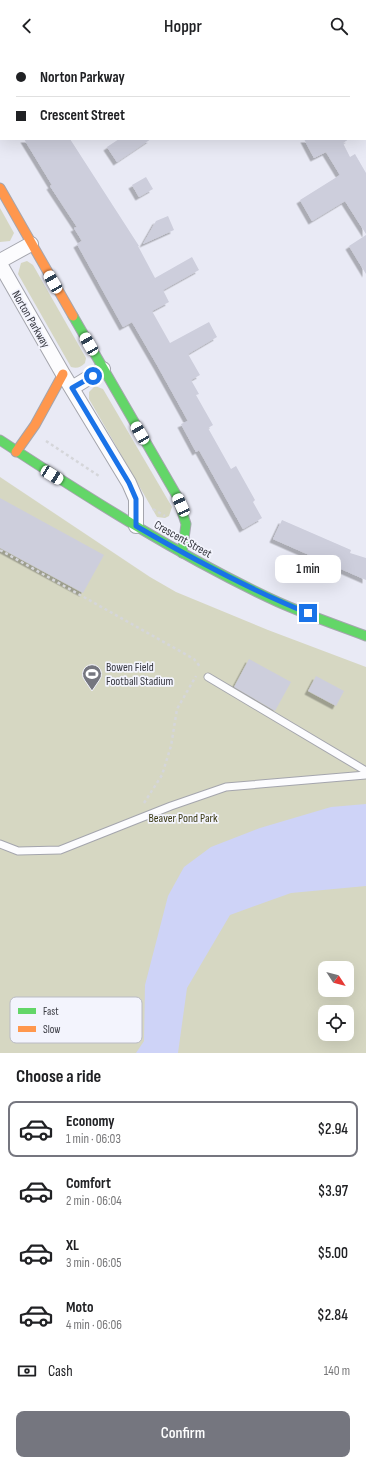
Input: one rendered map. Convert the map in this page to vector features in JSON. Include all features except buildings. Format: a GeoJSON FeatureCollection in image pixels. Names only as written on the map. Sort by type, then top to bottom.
{"type":"FeatureCollection","features":[{"type":"Feature","properties":{"kind":"street"},"geometry":{"type":"LineString","coordinates":[[0,188],[177,496],[185,513],[187,527],[182,553]]}},
{"type":"Feature","properties":{"kind":"street","name":"Norton Parkway"},"geometry":{"type":"LineString","coordinates":[[31,244],[0,262],[63,374],[129,483],[136,499],[136,526]]}},
{"type":"Feature","properties":{"kind":"street"},"geometry":{"type":"LineString","coordinates":[[72,388],[103,369]]}},
{"type":"Feature","properties":{"kind":"street"},"geometry":{"type":"LineString","coordinates":[[16,452],[35,425],[63,374]]}},
{"type":"Feature","properties":{"kind":"street","name":"Crescent Street"},"geometry":{"type":"LineString","coordinates":[[0,440],[16,452],[182,553],[279,602],[366,636]]}},
{"type":"Feature","properties":{"kind":"lane"},"geometry":{"type":"LineString","coordinates":[[208,677],[366,771]]}},
{"type":"Feature","properties":{"kind":"lane"},"geometry":{"type":"LineString","coordinates":[[0,844],[18,851],[60,850],[136,822],[171,806],[226,787],[366,775]]}},
{"type":"Feature","properties":{"kind":"path"},"geometry":{"type":"LineString","coordinates":[[43,439],[99,476]]}},
{"type":"Feature","properties":{"kind":"path"},"geometry":{"type":"LineString","coordinates":[[153,509],[167,517]]}},
{"type":"Feature","properties":{"kind":"path"},"geometry":{"type":"LineString","coordinates":[[0,550],[194,659],[208,677]]}},
{"type":"Feature","properties":{"kind":"path"},"geometry":{"type":"LineString","coordinates":[[136,822],[143,805],[162,775],[171,746],[177,709],[201,668]]}},
{"type":"Feature","properties":{"kind":"green space"},"geometry":{"type":"Polygon","coordinates":[[[0,208],[14,233],[10,241],[0,242],[0,208]]]}},
{"type":"Feature","properties":{"kind":"green space"},"geometry":{"type":"Polygon","coordinates":[[[27,261],[33,265],[86,358],[85,363],[80,367],[71,367],[18,274],[21,263],[27,261]]]}},
{"type":"Feature","properties":{"kind":"green space"},"geometry":{"type":"Polygon","coordinates":[[[95,386],[103,389],[172,507],[169,516],[165,518],[157,517],[89,399],[89,392],[95,386]]]}},
{"type":"Feature","properties":{"kind":"green space","name":"Beaver Pond Park"},"geometry":{"type":"Polygon","coordinates":[[[0,477],[150,577],[176,592],[268,630],[366,667],[366,1053],[0,1053],[0,477]]]}},
{"type":"Feature","properties":{"kind":"water"},"geometry":{"type":"Polygon","coordinates":[[[366,804],[366,886],[291,893],[230,915],[187,988],[178,1053],[136,1053],[144,1041],[145,985],[168,896],[184,867],[211,847],[260,828],[331,807],[366,804]]]}},
{"type":"Feature","properties":{"kind":"traffic: fast"},"geometry":{"type":"LineString","coordinates":[[73,316],[177,496],[186,524],[182,553]]}},
{"type":"Feature","properties":{"kind":"traffic: fast"},"geometry":{"type":"LineString","coordinates":[[0,440],[136,526],[206,566],[278,602],[366,636]]}},
{"type":"Feature","properties":{"kind":"traffic: slow"},"geometry":{"type":"LineString","coordinates":[[0,188],[73,316]]}},
{"type":"Feature","properties":{"kind":"traffic: slow"},"geometry":{"type":"LineString","coordinates":[[16,452],[35,425],[63,374]]}},
{"type":"Feature","properties":{"kind":"place","name":"Bowen Field Football Stadium"},"geometry":{"type":"Point","coordinates":[92,691]}},
{"type":"Feature","properties":{"kind":"route"},"geometry":{"type":"LineString","coordinates":[[93,376],[72,388],[129,483],[136,499],[136,526],[182,553],[219,572],[279,602],[308,613]]}}]}
